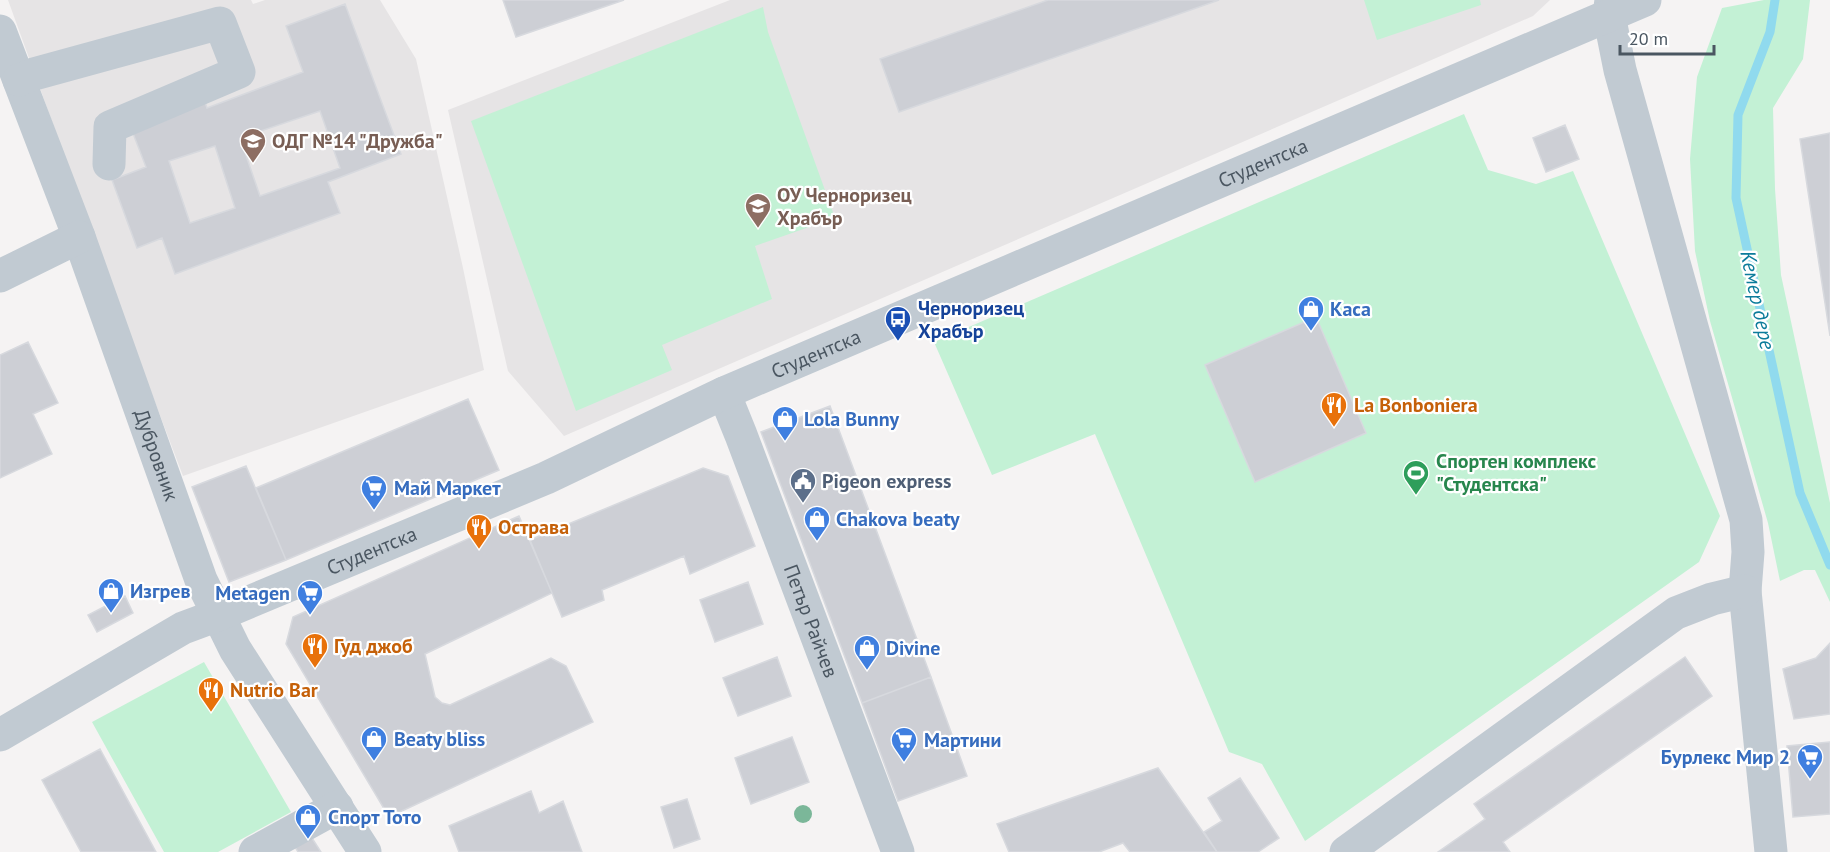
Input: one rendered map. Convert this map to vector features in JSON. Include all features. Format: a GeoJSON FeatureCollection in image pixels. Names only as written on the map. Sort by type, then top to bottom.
{"type":"FeatureCollection","features":[{"type":"Feature","properties":{"kind":"street","name":"Студентска"},"geometry":{"type":"LineString","coordinates":[[0,735],[183,628],[546,478],[724,393],[1610,8],[1645,0]]}},
{"type":"Feature","properties":{"kind":"street"},"geometry":{"type":"LineString","coordinates":[[1610,8],[1620,70],[1746,520],[1748,552],[1744,591],[1771,852]]}},
{"type":"Feature","properties":{"kind":"street"},"geometry":{"type":"LineString","coordinates":[[19,80],[220,23],[239,72],[110,127],[109,164]]}},
{"type":"Feature","properties":{"kind":"street","name":"Дубровник"},"geometry":{"type":"LineString","coordinates":[[0,31],[79,237],[201,580],[235,649],[365,852]]}},
{"type":"Feature","properties":{"kind":"street"},"geometry":{"type":"LineString","coordinates":[[0,276],[79,237]]}},
{"type":"Feature","properties":{"kind":"street","name":"Петър Райчев"},"geometry":{"type":"LineString","coordinates":[[724,393],[898,852]]}},
{"type":"Feature","properties":{"kind":"street"},"geometry":{"type":"LineString","coordinates":[[1346,852],[1676,614],[1712,599],[1744,591]]}},
{"type":"Feature","properties":{"kind":"street"},"geometry":{"type":"LineString","coordinates":[[255,852],[337,807]]}},
{"type":"Feature","properties":{"kind":"shaded area","name":"ОДГ №14 \"Дружба\""},"geometry":{"type":"Polygon","coordinates":[[[8,0],[251,0],[253,4],[265,0],[380,0],[416,59],[484,370],[183,476],[8,0]]]}},
{"type":"Feature","properties":{"kind":"shaded area","name":"ОУ Черноризец Храбър"},"geometry":{"type":"Polygon","coordinates":[[[730,0],[1550,0],[1533,16],[564,436],[508,371],[448,110],[730,0]]]}},
{"type":"Feature","properties":{"kind":"green space"},"geometry":{"type":"Polygon","coordinates":[[[1364,0],[1480,0],[1481,5],[1377,40],[1364,0]]]}},
{"type":"Feature","properties":{"kind":"green space"},"geometry":{"type":"Polygon","coordinates":[[[1764,0],[1810,0],[1803,59],[1773,108],[1775,189],[1781,275],[1830,503],[1830,602],[1815,570],[1804,570],[1780,581],[1768,523],[1710,321],[1695,251],[1690,159],[1697,77],[1722,8],[1764,0]]]}},
{"type":"Feature","properties":{"kind":"green space"},"geometry":{"type":"Polygon","coordinates":[[[763,7],[768,32],[835,218],[755,246],[772,299],[662,345],[672,370],[576,411],[471,121],[763,7]]]}},
{"type":"Feature","properties":{"kind":"green space","name":"Спортен комплекс \"Студентска\""},"geometry":{"type":"Polygon","coordinates":[[[1464,114],[1488,170],[1536,184],[1573,171],[1720,516],[1699,562],[1305,841],[1262,764],[1229,752],[1095,434],[992,475],[934,342],[1464,114]]]}},
{"type":"Feature","properties":{"kind":"green space"},"geometry":{"type":"Polygon","coordinates":[[[204,662],[291,812],[218,852],[164,852],[92,722],[204,662]]]}},
{"type":"Feature","properties":{"kind":"building"},"geometry":{"type":"Polygon","coordinates":[[[503,0],[624,0],[516,37],[503,0]]]}},
{"type":"Feature","properties":{"kind":"building"},"geometry":{"type":"Polygon","coordinates":[[[1048,0],[1219,0],[899,112],[880,59],[1048,0]]]}},
{"type":"Feature","properties":{"kind":"building"},"geometry":{"type":"Polygon","coordinates":[[[345,4],[401,154],[328,182],[340,213],[175,274],[162,238],[137,248],[112,180],[146,167],[129,123],[203,96],[207,108],[303,72],[286,26],[345,4]],[[320,111],[240,138],[260,196],[340,168],[320,111]],[[215,146],[169,161],[190,223],[235,208],[215,146]]]}},
{"type":"Feature","properties":{"kind":"building"},"geometry":{"type":"Polygon","coordinates":[[[1565,125],[1579,159],[1546,172],[1533,138],[1565,125]]]}},
{"type":"Feature","properties":{"kind":"building"},"geometry":{"type":"Polygon","coordinates":[[[1830,133],[1830,336],[1800,139],[1830,133]]]}},
{"type":"Feature","properties":{"kind":"building"},"geometry":{"type":"Polygon","coordinates":[[[1316,317],[1366,433],[1255,482],[1205,365],[1316,317]]]}},
{"type":"Feature","properties":{"kind":"building"},"geometry":{"type":"Polygon","coordinates":[[[28,342],[58,403],[33,414],[52,454],[0,478],[0,355],[28,342]]]}},
{"type":"Feature","properties":{"kind":"building"},"geometry":{"type":"Polygon","coordinates":[[[468,399],[499,470],[286,560],[256,488],[468,399]]]}},
{"type":"Feature","properties":{"kind":"building"},"geometry":{"type":"Polygon","coordinates":[[[830,406],[931,677],[862,703],[761,432],[830,406]]]}},
{"type":"Feature","properties":{"kind":"building"},"geometry":{"type":"Polygon","coordinates":[[[246,466],[286,560],[229,582],[192,487],[246,466]]]}},
{"type":"Feature","properties":{"kind":"building"},"geometry":{"type":"Polygon","coordinates":[[[703,468],[728,476],[755,546],[690,574],[684,556],[602,590],[604,600],[562,617],[530,540],[703,468]]]}},
{"type":"Feature","properties":{"kind":"building"},"geometry":{"type":"Polygon","coordinates":[[[519,516],[552,593],[425,654],[435,697],[442,703],[450,705],[551,658],[566,666],[593,722],[389,817],[286,644],[293,617],[519,516]]]}},
{"type":"Feature","properties":{"kind":"building"},"geometry":{"type":"Polygon","coordinates":[[[748,582],[763,624],[715,642],[700,600],[748,582]]]}},
{"type":"Feature","properties":{"kind":"building","name":"Изгрев"},"geometry":{"type":"Polygon","coordinates":[[[125,596],[133,613],[97,632],[88,615],[125,596]]]}},
{"type":"Feature","properties":{"kind":"building"},"geometry":{"type":"Polygon","coordinates":[[[1830,643],[1830,714],[1794,719],[1783,669],[1816,658],[1830,643]]]}},
{"type":"Feature","properties":{"kind":"building"},"geometry":{"type":"Polygon","coordinates":[[[777,657],[791,696],[738,716],[723,678],[777,657]]]}},
{"type":"Feature","properties":{"kind":"building"},"geometry":{"type":"Polygon","coordinates":[[[1685,657],[1712,696],[1503,842],[1510,852],[1438,852],[1485,819],[1474,804],[1685,657]]]}},
{"type":"Feature","properties":{"kind":"building"},"geometry":{"type":"Polygon","coordinates":[[[931,677],[967,776],[898,801],[862,703],[931,677]]]}},
{"type":"Feature","properties":{"kind":"building"},"geometry":{"type":"Polygon","coordinates":[[[792,737],[809,782],[751,804],[735,758],[792,737]]]}},
{"type":"Feature","properties":{"kind":"building","name":"Бурлекс Мир 2"},"geometry":{"type":"Polygon","coordinates":[[[1830,742],[1830,814],[1793,817],[1787,746],[1830,742]]]}},
{"type":"Feature","properties":{"kind":"building"},"geometry":{"type":"Polygon","coordinates":[[[100,749],[156,852],[81,852],[42,780],[100,749]]]}},
{"type":"Feature","properties":{"kind":"building"},"geometry":{"type":"Polygon","coordinates":[[[1158,768],[1217,852],[1130,852],[1123,843],[1099,852],[1009,852],[997,824],[1158,768]]]}},
{"type":"Feature","properties":{"kind":"building"},"geometry":{"type":"Polygon","coordinates":[[[1240,778],[1279,838],[1258,852],[1217,852],[1204,832],[1222,821],[1208,798],[1240,778]]]}},
{"type":"Feature","properties":{"kind":"building"},"geometry":{"type":"Polygon","coordinates":[[[531,791],[539,813],[563,801],[582,852],[459,852],[449,826],[531,791]]]}},
{"type":"Feature","properties":{"kind":"building"},"geometry":{"type":"Polygon","coordinates":[[[687,799],[700,839],[674,848],[661,807],[687,799]]]}},
{"type":"Feature","properties":{"kind":"building","name":"Спорт Тото"},"geometry":{"type":"Polygon","coordinates":[[[310,835],[321,852],[298,852],[294,845],[310,835]]]}},
{"type":"Feature","properties":{"kind":"waterway","name":"Кемер дере"},"geometry":{"type":"LineString","coordinates":[[1775,0],[1770,32],[1738,115],[1736,198],[1800,493],[1830,565]]}},
{"type":"Feature","properties":{"kind":"place","name":"ОДГ №14 \"Дружба\""},"geometry":{"type":"Point","coordinates":[253,164]}},
{"type":"Feature","properties":{"kind":"place","name":"ОУ Черноризец Храбър"},"geometry":{"type":"Point","coordinates":[758,229]}},
{"type":"Feature","properties":{"kind":"place","name":"Каса"},"geometry":{"type":"Point","coordinates":[1311,332]}},
{"type":"Feature","properties":{"kind":"place","name":"Черноризец Храбър"},"geometry":{"type":"Point","coordinates":[898,342]}},
{"type":"Feature","properties":{"kind":"place","name":"La Bonboniera"},"geometry":{"type":"Point","coordinates":[1334,428]}},
{"type":"Feature","properties":{"kind":"place","name":"Lola Bunny"},"geometry":{"type":"Point","coordinates":[785,442]}},
{"type":"Feature","properties":{"kind":"place","name":"Спортен комплекс \"Студентска\""},"geometry":{"type":"Point","coordinates":[1416,496]}},
{"type":"Feature","properties":{"kind":"place","name":"Pigeon express"},"geometry":{"type":"Point","coordinates":[803,504]}},
{"type":"Feature","properties":{"kind":"place","name":"Май Маркет"},"geometry":{"type":"Point","coordinates":[374,511]}},
{"type":"Feature","properties":{"kind":"place","name":"Chakova beaty"},"geometry":{"type":"Point","coordinates":[817,542]}},
{"type":"Feature","properties":{"kind":"place","name":"Острава"},"geometry":{"type":"Point","coordinates":[479,550]}},
{"type":"Feature","properties":{"kind":"place","name":"Изгрев"},"geometry":{"type":"Point","coordinates":[111,614]}},
{"type":"Feature","properties":{"kind":"place","name":"Metagen"},"geometry":{"type":"Point","coordinates":[310,616]}},
{"type":"Feature","properties":{"kind":"place","name":"Гуд джоб"},"geometry":{"type":"Point","coordinates":[315,669]}},
{"type":"Feature","properties":{"kind":"place","name":"Divine"},"geometry":{"type":"Point","coordinates":[867,671]}},
{"type":"Feature","properties":{"kind":"place","name":"Nutrio Bar"},"geometry":{"type":"Point","coordinates":[211,713]}},
{"type":"Feature","properties":{"kind":"place","name":"Beaty bliss"},"geometry":{"type":"Point","coordinates":[374,762]}},
{"type":"Feature","properties":{"kind":"place","name":"Мартини"},"geometry":{"type":"Point","coordinates":[904,763]}},
{"type":"Feature","properties":{"kind":"place","name":"Бурлекс Мир 2"},"geometry":{"type":"Point","coordinates":[1810,780]}},
{"type":"Feature","properties":{"kind":"place","name":"Спорт Тото"},"geometry":{"type":"Point","coordinates":[308,840]}}]}
